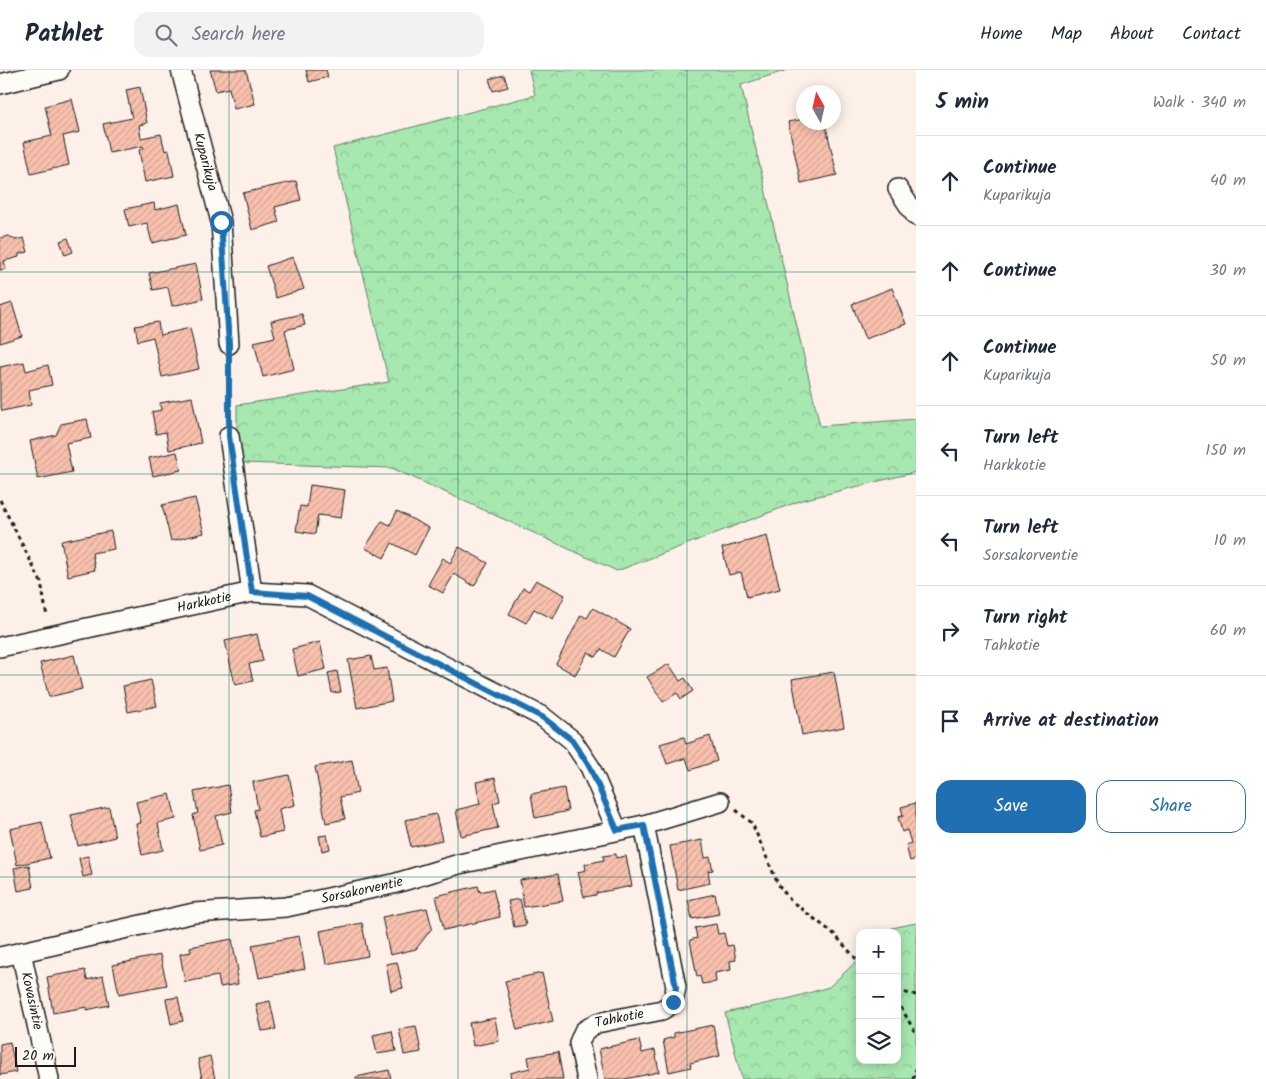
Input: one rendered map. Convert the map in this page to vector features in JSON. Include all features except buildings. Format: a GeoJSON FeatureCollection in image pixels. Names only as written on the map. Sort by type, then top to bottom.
{"type":"FeatureCollection","features":[{"type":"Feature","properties":{"kind":"street"},"geometry":{"type":"LineString","coordinates":[[11,78],[59,70]]}},
{"type":"Feature","properties":{"kind":"street","name":"Kuparikuja"},"geometry":{"type":"LineString","coordinates":[[181,70],[221,222],[229,344]]}},
{"type":"Feature","properties":{"kind":"street"},"geometry":{"type":"LineString","coordinates":[[898,189],[916,216]]}},
{"type":"Feature","properties":{"kind":"street"},"geometry":{"type":"LineString","coordinates":[[229,436],[252,592]]}},
{"type":"Feature","properties":{"kind":"street","name":"Harkkotie"},"geometry":{"type":"LineString","coordinates":[[0,646],[252,592],[307,596],[542,717],[572,740],[590,767],[617,830]]}},
{"type":"Feature","properties":{"kind":"street","name":"Sorsakorventie"},"geometry":{"type":"LineString","coordinates":[[0,957],[194,913],[286,907],[393,884],[459,864],[644,825],[720,802]]}},
{"type":"Feature","properties":{"kind":"street","name":"Tahkotie"},"geometry":{"type":"LineString","coordinates":[[587,1079],[579,1043],[584,1030],[597,1023],[662,1010],[673,1002],[676,987],[644,825]]}},
{"type":"Feature","properties":{"kind":"street","name":"Kovasintie"},"geometry":{"type":"LineString","coordinates":[[21,952],[49,1079]]}},
{"type":"Feature","properties":{"kind":"path"},"geometry":{"type":"LineString","coordinates":[[229,344],[229,436]]}},
{"type":"Feature","properties":{"kind":"path"},"geometry":{"type":"LineString","coordinates":[[0,500],[41,582],[50,636]]}},
{"type":"Feature","properties":{"kind":"path"},"geometry":{"type":"LineString","coordinates":[[720,802],[738,811],[752,823],[778,884],[790,900],[834,934],[856,959]]}},
{"type":"Feature","properties":{"kind":"path"},"geometry":{"type":"LineString","coordinates":[[901,992],[916,995]]}},
{"type":"Feature","properties":{"kind":"path"},"geometry":{"type":"LineString","coordinates":[[901,1007],[916,1034]]}},
{"type":"Feature","properties":{"kind":"path"},"geometry":{"type":"LineString","coordinates":[[913,1079],[916,1069]]}},
{"type":"Feature","properties":{"kind":"green space"},"geometry":{"type":"Polygon","coordinates":[[[529,70],[787,70],[741,85],[820,426],[916,419],[916,472],[802,500],[617,571],[392,468],[243,463],[237,435],[237,405],[389,382],[333,148],[535,95],[529,70]]]}},
{"type":"Feature","properties":{"kind":"green space"},"geometry":{"type":"Polygon","coordinates":[[[916,923],[916,1079],[742,1079],[725,1013],[829,987],[856,962],[856,1064],[901,1064],[901,929],[892,928],[916,923]]]}},
{"type":"Feature","properties":{"kind":"route"},"geometry":{"type":"LineString","coordinates":[[221,222],[229,344],[229,436],[252,592],[307,596],[542,717],[572,740],[590,767],[617,830],[644,825],[676,987],[673,1002]]}}]}
